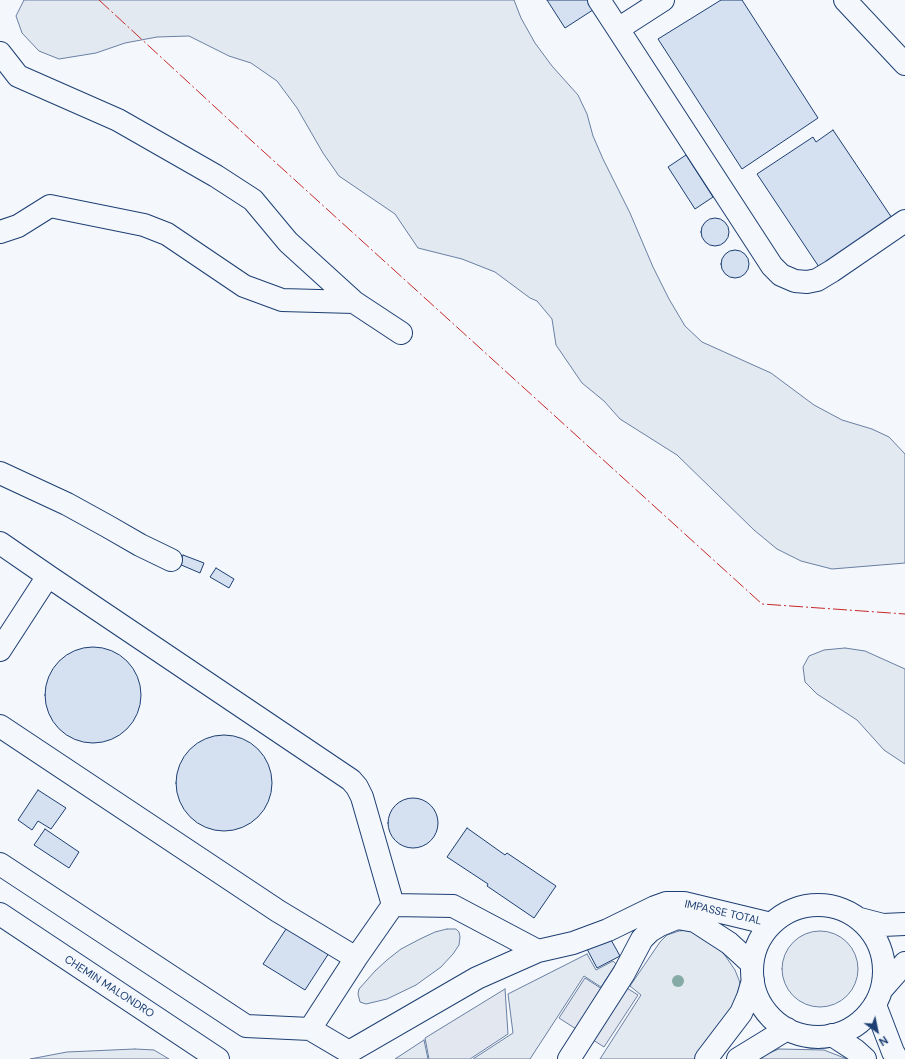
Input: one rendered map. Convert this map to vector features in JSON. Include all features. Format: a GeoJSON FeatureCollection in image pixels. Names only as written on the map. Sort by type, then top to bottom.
{"type":"FeatureCollection","features":[{"type":"Feature","properties":{"kind":"main road"},"geometry":{"type":"LineString","coordinates":[[599,0],[772,266],[781,275],[795,281],[807,282],[817,280],[905,221]]}},
{"type":"Feature","properties":{"kind":"main road"},"geometry":{"type":"LineString","coordinates":[[618,29],[663,0]]}},
{"type":"Feature","properties":{"kind":"main road"},"geometry":{"type":"LineString","coordinates":[[845,0],[905,64]]}},
{"type":"Feature","properties":{"kind":"main road"},"geometry":{"type":"LineString","coordinates":[[0,53],[18,76],[118,120],[216,176],[253,200],[288,242],[354,302],[401,333]]}},
{"type":"Feature","properties":{"kind":"main road"},"geometry":{"type":"LineString","coordinates":[[0,232],[18,226],[50,206],[144,225],[167,234],[244,286],[282,300],[354,302]]}},
{"type":"Feature","properties":{"kind":"main road"},"geometry":{"type":"LineString","coordinates":[[0,473],[67,504],[140,545],[171,560]]}},
{"type":"Feature","properties":{"kind":"main road"},"geometry":{"type":"LineString","coordinates":[[0,543],[351,780],[357,786],[362,797],[393,905]]}},
{"type":"Feature","properties":{"kind":"main road"},"geometry":{"type":"LineString","coordinates":[[0,650],[48,576]]}},
{"type":"Feature","properties":{"kind":"main road"},"geometry":{"type":"LineString","coordinates":[[0,726],[278,911],[356,958]]}},
{"type":"Feature","properties":{"kind":"main road"},"geometry":{"type":"LineString","coordinates":[[0,864],[246,1026],[310,1029],[356,958],[393,905]]}},
{"type":"Feature","properties":{"kind":"main road","name":"IMPASSE TOTAL"},"geometry":{"type":"LineString","coordinates":[[310,1029],[349,1052],[478,978],[538,951],[573,943],[608,930],[666,903],[684,903],[771,924]]}},
{"type":"Feature","properties":{"kind":"main road"},"geometry":{"type":"LineString","coordinates":[[393,905],[453,906],[538,951]]}},
{"type":"Feature","properties":{"kind":"main road"},"geometry":{"type":"LineString","coordinates":[[706,1059],[741,1013],[748,996],[758,943],[771,924],[788,912],[808,905],[822,905],[835,907],[860,919],[883,925],[905,924]]}},
{"type":"Feature","properties":{"kind":"main road","name":"CHEMIN MALONDRO"},"geometry":{"type":"LineString","coordinates":[[0,914],[218,1059]]}},
{"type":"Feature","properties":{"kind":"main road","name":"IMPASSE TOTAL"},"geometry":{"type":"LineString","coordinates":[[569,1059],[624,973],[640,943],[650,931],[660,925],[677,918],[695,921],[729,943],[752,972]]}},
{"type":"Feature","properties":{"kind":"main road"},"geometry":{"type":"LineString","coordinates":[[860,919],[874,934],[882,952],[886,972],[878,997],[893,1052],[897,1059]]}},
{"type":"Feature","properties":{"kind":"main road"},"geometry":{"type":"LineString","coordinates":[[608,930],[640,943]]}},
{"type":"Feature","properties":{"kind":"main road"},"geometry":{"type":"LineString","coordinates":[[752,972],[759,1000],[770,1017],[787,1029],[798,1034],[809,1036],[832,1035],[849,1029],[864,1019],[878,997],[905,964]]}},
{"type":"Feature","properties":{"kind":"main road"},"geometry":{"type":"LineString","coordinates":[[738,1059],[787,1029]]}},
{"type":"Feature","properties":{"kind":"main road"},"geometry":{"type":"LineString","coordinates":[[832,1035],[855,1050],[865,1059]]}},
{"type":"Feature","properties":{"kind":"shaded area"},"geometry":{"type":"Polygon","coordinates":[[[24,0],[514,0],[521,18],[535,43],[552,66],[578,95],[587,114],[593,136],[603,159],[630,213],[653,267],[685,326],[702,342],[771,373],[814,405],[842,420],[872,429],[889,437],[905,454],[905,563],[832,569],[801,561],[777,549],[754,530],[677,455],[620,419],[604,401],[582,383],[556,345],[552,319],[537,301],[530,298],[495,272],[462,259],[418,248],[395,214],[339,176],[323,153],[297,108],[277,81],[251,63],[229,56],[189,36],[157,37],[125,43],[96,53],[59,59],[39,51],[22,33],[16,16],[24,0]]]}},
{"type":"Feature","properties":{"kind":"shaded area"},"geometry":{"type":"Polygon","coordinates":[[[845,648],[865,651],[905,669],[905,764],[884,750],[857,720],[817,694],[805,682],[803,667],[809,656],[824,650],[845,648]]]}},
{"type":"Feature","properties":{"kind":"shaded area"},"geometry":{"type":"Polygon","coordinates":[[[447,929],[456,929],[459,932],[459,945],[441,967],[416,985],[387,999],[366,1004],[360,1002],[358,994],[359,989],[387,960],[401,949],[420,939],[435,932],[447,929]]]}},
{"type":"Feature","properties":{"kind":"shaded area"},"geometry":{"type":"Polygon","coordinates":[[[688,930],[700,934],[724,954],[735,970],[739,980],[741,987],[739,999],[719,1033],[694,1059],[600,1059],[641,995],[630,986],[660,942],[667,935],[688,930]]]}},
{"type":"Feature","properties":{"kind":"shaded area"},"geometry":{"type":"Polygon","coordinates":[[[820,931],[834,934],[847,942],[855,955],[858,969],[855,983],[847,996],[834,1004],[820,1007],[806,1004],[793,996],[785,983],[782,969],[785,955],[793,942],[806,934],[820,931]]]}},
{"type":"Feature","properties":{"kind":"shaded area"},"geometry":{"type":"Polygon","coordinates":[[[587,954],[596,970],[613,961],[616,964],[601,987],[584,976],[530,1059],[473,1059],[513,1033],[508,994],[587,954]]]}},
{"type":"Feature","properties":{"kind":"shaded area"},"geometry":{"type":"Polygon","coordinates":[[[609,977],[638,995],[604,1047],[559,1018],[585,978],[602,989],[609,977]]]}},
{"type":"Feature","properties":{"kind":"shaded area"},"geometry":{"type":"Polygon","coordinates":[[[505,989],[508,1034],[470,1059],[429,1059],[425,1038],[505,989]]]}},
{"type":"Feature","properties":{"kind":"shaded area"},"geometry":{"type":"Polygon","coordinates":[[[424,1040],[428,1059],[395,1059],[424,1040]]]}},
{"type":"Feature","properties":{"kind":"shaded area"},"geometry":{"type":"Polygon","coordinates":[[[135,1049],[154,1050],[169,1059],[30,1059],[67,1052],[135,1049]]]}},
{"type":"Feature","properties":{"kind":"shaded area"},"geometry":{"type":"Polygon","coordinates":[[[779,1049],[824,1050],[847,1059],[754,1059],[779,1049]]]}},
{"type":"Feature","properties":{"kind":"building"},"geometry":{"type":"Polygon","coordinates":[[[547,0],[595,0],[599,6],[565,28],[547,0]]]}},
{"type":"Feature","properties":{"kind":"building"},"geometry":{"type":"Polygon","coordinates":[[[721,0],[742,0],[818,118],[742,169],[658,39],[721,0]]]}},
{"type":"Feature","properties":{"kind":"building"},"geometry":{"type":"Polygon","coordinates":[[[833,130],[896,224],[823,273],[757,174],[813,137],[816,142],[833,130]]]}},
{"type":"Feature","properties":{"kind":"building"},"geometry":{"type":"Polygon","coordinates":[[[686,155],[713,197],[695,209],[668,167],[686,155]]]}},
{"type":"Feature","properties":{"kind":"building"},"geometry":{"type":"Polygon","coordinates":[[[715,218],[721,219],[725,222],[728,226],[728,238],[725,242],[721,245],[715,246],[709,245],[705,242],[702,238],[701,232],[702,226],[705,222],[709,219],[715,218]]]}},
{"type":"Feature","properties":{"kind":"building"},"geometry":{"type":"Polygon","coordinates":[[[735,250],[741,251],[745,254],[748,258],[748,270],[745,274],[741,277],[735,278],[729,277],[725,274],[722,270],[721,264],[722,258],[725,254],[729,251],[735,250]]]}},
{"type":"Feature","properties":{"kind":"building"},"geometry":{"type":"Polygon","coordinates":[[[183,555],[204,563],[200,573],[179,564],[183,555]]]}},
{"type":"Feature","properties":{"kind":"building"},"geometry":{"type":"Polygon","coordinates":[[[216,568],[234,579],[229,588],[210,577],[216,568]]]}},
{"type":"Feature","properties":{"kind":"building"},"geometry":{"type":"Polygon","coordinates":[[[93,647],[111,651],[120,655],[127,661],[133,668],[137,677],[141,695],[137,713],[133,722],[127,729],[120,735],[111,739],[93,743],[75,739],[66,735],[59,729],[53,722],[49,713],[45,695],[49,677],[53,668],[59,661],[66,655],[75,651],[93,647]]]}},
{"type":"Feature","properties":{"kind":"building"},"geometry":{"type":"Polygon","coordinates":[[[224,735],[242,739],[251,743],[258,749],[264,756],[268,765],[272,783],[268,801],[264,810],[258,817],[251,823],[242,827],[224,831],[206,827],[197,823],[190,817],[184,810],[180,801],[176,783],[180,765],[184,756],[190,749],[197,743],[206,739],[224,735]]]}},
{"type":"Feature","properties":{"kind":"building"},"geometry":{"type":"Polygon","coordinates":[[[38,790],[66,808],[51,829],[38,821],[32,830],[18,820],[38,790]]]}},
{"type":"Feature","properties":{"kind":"building"},"geometry":{"type":"Polygon","coordinates":[[[408,798],[418,798],[431,805],[438,818],[438,828],[431,841],[418,848],[408,848],[399,844],[392,837],[388,828],[388,818],[392,809],[399,802],[408,798]]]}},
{"type":"Feature","properties":{"kind":"building"},"geometry":{"type":"Polygon","coordinates":[[[467,828],[505,855],[507,853],[556,886],[534,918],[487,886],[488,884],[447,857],[467,828]]]}},
{"type":"Feature","properties":{"kind":"building"},"geometry":{"type":"Polygon","coordinates":[[[45,829],[79,852],[69,868],[34,845],[45,829]]]}},
{"type":"Feature","properties":{"kind":"building"},"geometry":{"type":"Polygon","coordinates":[[[288,926],[329,953],[305,990],[263,964],[288,926]]]}},
{"type":"Feature","properties":{"kind":"building"},"geometry":{"type":"Polygon","coordinates":[[[610,938],[620,956],[597,968],[587,949],[610,938]]]}},
{"type":"Feature","properties":{"kind":"power"},"geometry":{"type":"LineString","coordinates":[[99,0],[253,142],[762,604],[905,614]]}}]}
